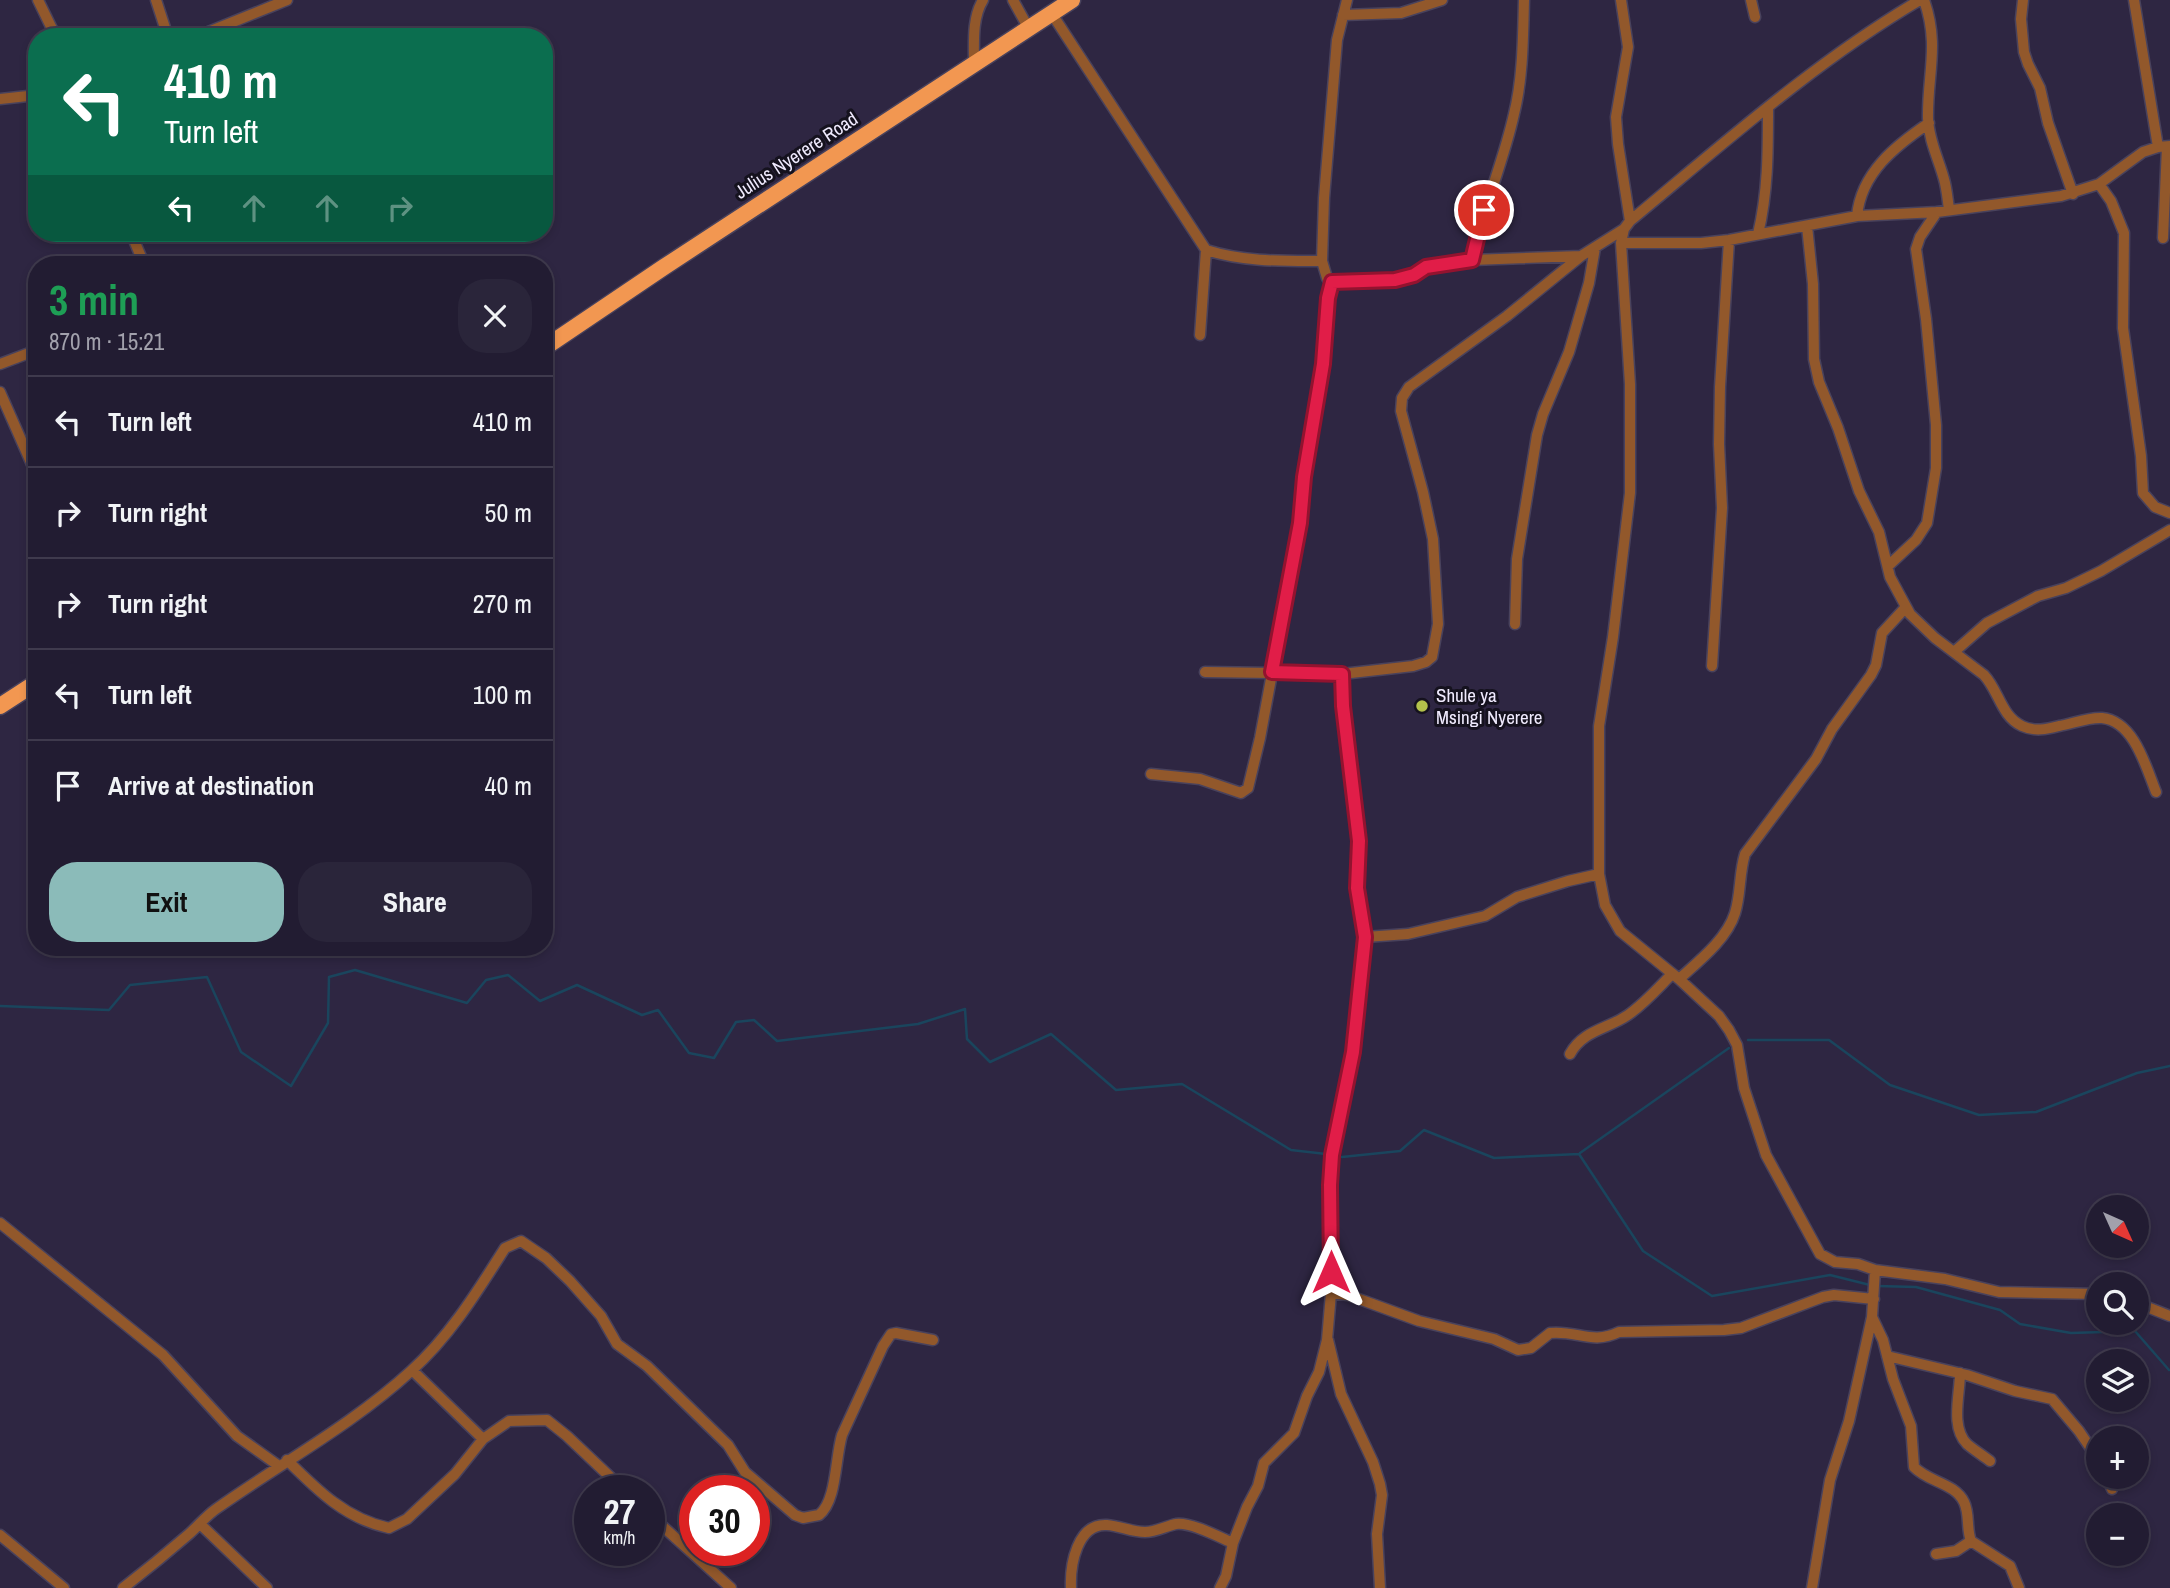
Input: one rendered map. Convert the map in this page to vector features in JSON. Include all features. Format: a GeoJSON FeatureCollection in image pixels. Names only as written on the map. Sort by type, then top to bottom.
{"type":"FeatureCollection","features":[{"type":"Feature","properties":{"kind":"highway","name":"Julius Nyerere Road"},"geometry":{"type":"LineString","coordinates":[[553,342],[1072,0]]}},
{"type":"Feature","properties":{"kind":"highway"},"geometry":{"type":"LineString","coordinates":[[0,706],[28,688]]}},
{"type":"Feature","properties":{"kind":"street"},"geometry":{"type":"LineString","coordinates":[[38,0],[52,28]]}},
{"type":"Feature","properties":{"kind":"street"},"geometry":{"type":"LineString","coordinates":[[156,0],[165,28]]}},
{"type":"Feature","properties":{"kind":"street"},"geometry":{"type":"LineString","coordinates":[[218,28],[287,0]]}},
{"type":"Feature","properties":{"kind":"street"},"geometry":{"type":"LineString","coordinates":[[974,63],[975,26],[983,0]]}},
{"type":"Feature","properties":{"kind":"street"},"geometry":{"type":"LineString","coordinates":[[1013,0],[1029,29]]}},
{"type":"Feature","properties":{"kind":"street"},"geometry":{"type":"LineString","coordinates":[[1347,0],[1336,40],[1324,198],[1322,261],[1327,278],[1332,282],[1395,280],[1414,275],[1426,267],[1472,260],[1581,256]]}},
{"type":"Feature","properties":{"kind":"street"},"geometry":{"type":"LineString","coordinates":[[1343,15],[1401,13],[1442,0]]}},
{"type":"Feature","properties":{"kind":"street"},"geometry":{"type":"LineString","coordinates":[[1472,260],[1478,228],[1514,113],[1524,0]]}},
{"type":"Feature","properties":{"kind":"street"},"geometry":{"type":"LineString","coordinates":[[1621,0],[1628,47],[1616,117],[1627,225],[1621,243],[1630,384],[1630,493],[1613,637],[1599,726],[1599,874],[1605,905],[1620,932],[1676,976],[1730,1030],[1737,1045],[1744,1087],[1766,1155],[1820,1254],[1835,1262],[1945,1279],[1999,1292],[2086,1294]]}},
{"type":"Feature","properties":{"kind":"street"},"geometry":{"type":"LineString","coordinates":[[1751,0],[1755,17]]}},
{"type":"Feature","properties":{"kind":"street"},"geometry":{"type":"LineString","coordinates":[[1205,672],[1342,674],[1426,663],[1432,657],[1438,624],[1433,539],[1401,411],[1402,398],[1409,387],[1507,316],[1581,256],[1627,225],[1862,35],[1922,0],[1931,19],[1933,39],[1929,123],[1950,210]]}},
{"type":"Feature","properties":{"kind":"street"},"geometry":{"type":"LineString","coordinates":[[2023,0],[2021,19],[2024,51],[2040,88],[2048,123],[2073,194]]}},
{"type":"Feature","properties":{"kind":"street"},"geometry":{"type":"LineString","coordinates":[[2134,0],[2165,147],[2163,238]]}},
{"type":"Feature","properties":{"kind":"street"},"geometry":{"type":"LineString","coordinates":[[1052,14],[1206,250],[1200,335]]}},
{"type":"Feature","properties":{"kind":"street"},"geometry":{"type":"LineString","coordinates":[[0,99],[28,96]]}},
{"type":"Feature","properties":{"kind":"street"},"geometry":{"type":"LineString","coordinates":[[1758,234],[1765,204],[1768,172],[1768,109]]}},
{"type":"Feature","properties":{"kind":"street"},"geometry":{"type":"LineString","coordinates":[[1857,216],[1865,186],[1879,165],[1898,145],[1929,123]]}},
{"type":"Feature","properties":{"kind":"street"},"geometry":{"type":"LineString","coordinates":[[1621,243],[1701,243],[1729,240],[1857,216],[1937,212],[2073,194],[2099,184],[2136,157],[2165,147]]}},
{"type":"Feature","properties":{"kind":"street"},"geometry":{"type":"LineString","coordinates":[[2099,184],[2111,201],[2124,233],[2123,328],[2143,493],[2155,506],[2170,513]]}},
{"type":"Feature","properties":{"kind":"street"},"geometry":{"type":"LineString","coordinates":[[1888,566],[1916,540],[1927,523],[1936,468],[1936,425],[1916,249],[1920,237],[1937,212]]}},
{"type":"Feature","properties":{"kind":"street"},"geometry":{"type":"LineString","coordinates":[[1807,226],[1813,284],[1814,359],[1819,382],[1838,428],[1858,491],[1879,532],[1896,591],[1906,607],[1935,638],[1984,675],[2004,709],[2021,725],[2032,729],[2045,729],[2099,718],[2114,721],[2127,731],[2156,792]]}},
{"type":"Feature","properties":{"kind":"street"},"geometry":{"type":"LineString","coordinates":[[1712,666],[1722,508],[1720,387],[1729,240]]}},
{"type":"Feature","properties":{"kind":"street"},"geometry":{"type":"LineString","coordinates":[[1515,624],[1517,559],[1537,435],[1569,352],[1589,283],[1595,248]]}},
{"type":"Feature","properties":{"kind":"street"},"geometry":{"type":"LineString","coordinates":[[1206,250],[1265,261],[1322,261]]}},
{"type":"Feature","properties":{"kind":"street"},"geometry":{"type":"LineString","coordinates":[[1151,774],[1200,779],[1239,792],[1245,791],[1249,785],[1300,523],[1332,282]]}},
{"type":"Feature","properties":{"kind":"street"},"geometry":{"type":"LineString","coordinates":[[0,364],[28,353]]}},
{"type":"Feature","properties":{"kind":"street"},"geometry":{"type":"LineString","coordinates":[[0,392],[28,456]]}},
{"type":"Feature","properties":{"kind":"street"},"geometry":{"type":"LineString","coordinates":[[1954,652],[1998,616],[2038,596],[2066,588],[2110,566],[2170,530]]}},
{"type":"Feature","properties":{"kind":"street"},"geometry":{"type":"LineString","coordinates":[[1570,1054],[1577,1041],[1625,1017],[1717,942],[1730,924],[1735,911],[1740,869],[1745,854],[1816,759],[1832,729],[1871,675],[1882,633],[1906,607]]}},
{"type":"Feature","properties":{"kind":"street"},"geometry":{"type":"LineString","coordinates":[[1220,1588],[1226,1576],[1233,1543],[1258,1486],[1264,1463],[1294,1433],[1319,1372],[1327,1340],[1331,1293],[1332,1155],[1353,1052],[1365,937],[1357,888],[1359,841],[1343,706],[1342,674]]}},
{"type":"Feature","properties":{"kind":"street"},"geometry":{"type":"LineString","coordinates":[[1365,937],[1408,934],[1485,916],[1517,897],[1599,874]]}},
{"type":"Feature","properties":{"kind":"street"},"geometry":{"type":"LineString","coordinates":[[0,1223],[163,1355],[237,1436],[283,1463],[332,1502],[367,1522],[389,1528],[407,1518],[455,1474],[483,1439],[509,1421],[547,1420],[609,1475]]}},
{"type":"Feature","properties":{"kind":"street"},"geometry":{"type":"LineString","coordinates":[[122,1588],[214,1510],[320,1440],[412,1370],[464,1310],[505,1248],[521,1241],[546,1258],[570,1281],[601,1316],[617,1344],[647,1366],[728,1445],[745,1472],[794,1515],[803,1518],[819,1515],[830,1502],[837,1449],[842,1435],[891,1334],[933,1340]]}},
{"type":"Feature","properties":{"kind":"street"},"geometry":{"type":"LineString","coordinates":[[1812,1588],[1830,1480],[1849,1421],[1872,1317],[1875,1270]]}},
{"type":"Feature","properties":{"kind":"street"},"geometry":{"type":"LineString","coordinates":[[1331,1293],[1348,1295],[1419,1321],[1494,1339],[1512,1348],[1524,1350],[1531,1348],[1550,1333],[1597,1339],[1619,1332],[1724,1330],[1741,1328],[1824,1297],[1834,1295],[1874,1300]]}},
{"type":"Feature","properties":{"kind":"street"},"geometry":{"type":"LineString","coordinates":[[2149,1308],[2170,1316]]}},
{"type":"Feature","properties":{"kind":"street"},"geometry":{"type":"LineString","coordinates":[[1872,1317],[1911,1426],[1914,1467],[1958,1493],[1964,1501],[1971,1541],[2010,1566],[2019,1588]]}},
{"type":"Feature","properties":{"kind":"street"},"geometry":{"type":"LineString","coordinates":[[1327,1340],[1341,1394],[1380,1483],[1382,1495],[1377,1534],[1380,1588]]}},
{"type":"Feature","properties":{"kind":"street"},"geometry":{"type":"LineString","coordinates":[[1887,1356],[2052,1399],[2086,1441]]}},
{"type":"Feature","properties":{"kind":"street"},"geometry":{"type":"LineString","coordinates":[[412,1370],[483,1439]]}},
{"type":"Feature","properties":{"kind":"street"},"geometry":{"type":"LineString","coordinates":[[1960,1373],[1957,1420],[1959,1431],[1967,1444],[1990,1461]]}},
{"type":"Feature","properties":{"kind":"street"},"geometry":{"type":"LineString","coordinates":[[200,1524],[267,1588]]}},
{"type":"Feature","properties":{"kind":"street"},"geometry":{"type":"LineString","coordinates":[[1071,1588],[1073,1562],[1080,1542],[1087,1531],[1096,1526],[1107,1525],[1146,1532],[1185,1524],[1233,1543]]}},
{"type":"Feature","properties":{"kind":"street"},"geometry":{"type":"LineString","coordinates":[[665,1528],[731,1588]]}},
{"type":"Feature","properties":{"kind":"street"},"geometry":{"type":"LineString","coordinates":[[0,1535],[64,1588]]}},
{"type":"Feature","properties":{"kind":"street"},"geometry":{"type":"LineString","coordinates":[[1936,1554],[1956,1551],[1971,1541]]}},
{"type":"Feature","properties":{"kind":"waterway"},"geometry":{"type":"LineString","coordinates":[[0,1006],[109,1010],[130,985],[207,977],[241,1052],[291,1086],[328,1023],[329,977],[355,970],[467,1003],[486,980],[508,975],[540,1001],[577,985],[642,1015],[658,1010],[689,1053],[714,1058],[736,1022],[754,1020],[777,1041],[918,1024],[965,1009],[967,1039],[990,1062],[1051,1034],[1116,1090],[1182,1084],[1291,1150],[1326,1154]]}},
{"type":"Feature","properties":{"kind":"waterway"},"geometry":{"type":"LineString","coordinates":[[1748,1040],[1829,1040],[1890,1085],[1979,1115],[2036,1112],[2137,1073],[2170,1066]]}},
{"type":"Feature","properties":{"kind":"waterway"},"geometry":{"type":"LineString","coordinates":[[1580,1153],[1729,1048]]}},
{"type":"Feature","properties":{"kind":"waterway"},"geometry":{"type":"LineString","coordinates":[[1342,1157],[1400,1151],[1424,1130],[1494,1158],[1579,1154],[1643,1251],[1712,1296],[1830,1275],[1870,1285]]}},
{"type":"Feature","properties":{"kind":"waterway"},"geometry":{"type":"LineString","coordinates":[[1877,1286],[1916,1287],[2000,1310],[2020,1324],[2071,1333],[2135,1331],[2169,1370]]}},
{"type":"Feature","properties":{"kind":"place","name":"Shule ya Msingi Nyerere"},"geometry":{"type":"Point","coordinates":[1422,706]}},
{"type":"Feature","properties":{"kind":"route"},"geometry":{"type":"LineString","coordinates":[[1331,1272],[1332,1155],[1353,1052],[1365,937],[1357,888],[1359,835],[1343,706],[1342,674],[1272,672],[1300,523],[1332,282],[1395,280],[1414,275],[1426,267],[1472,260],[1484,210]]}}]}
